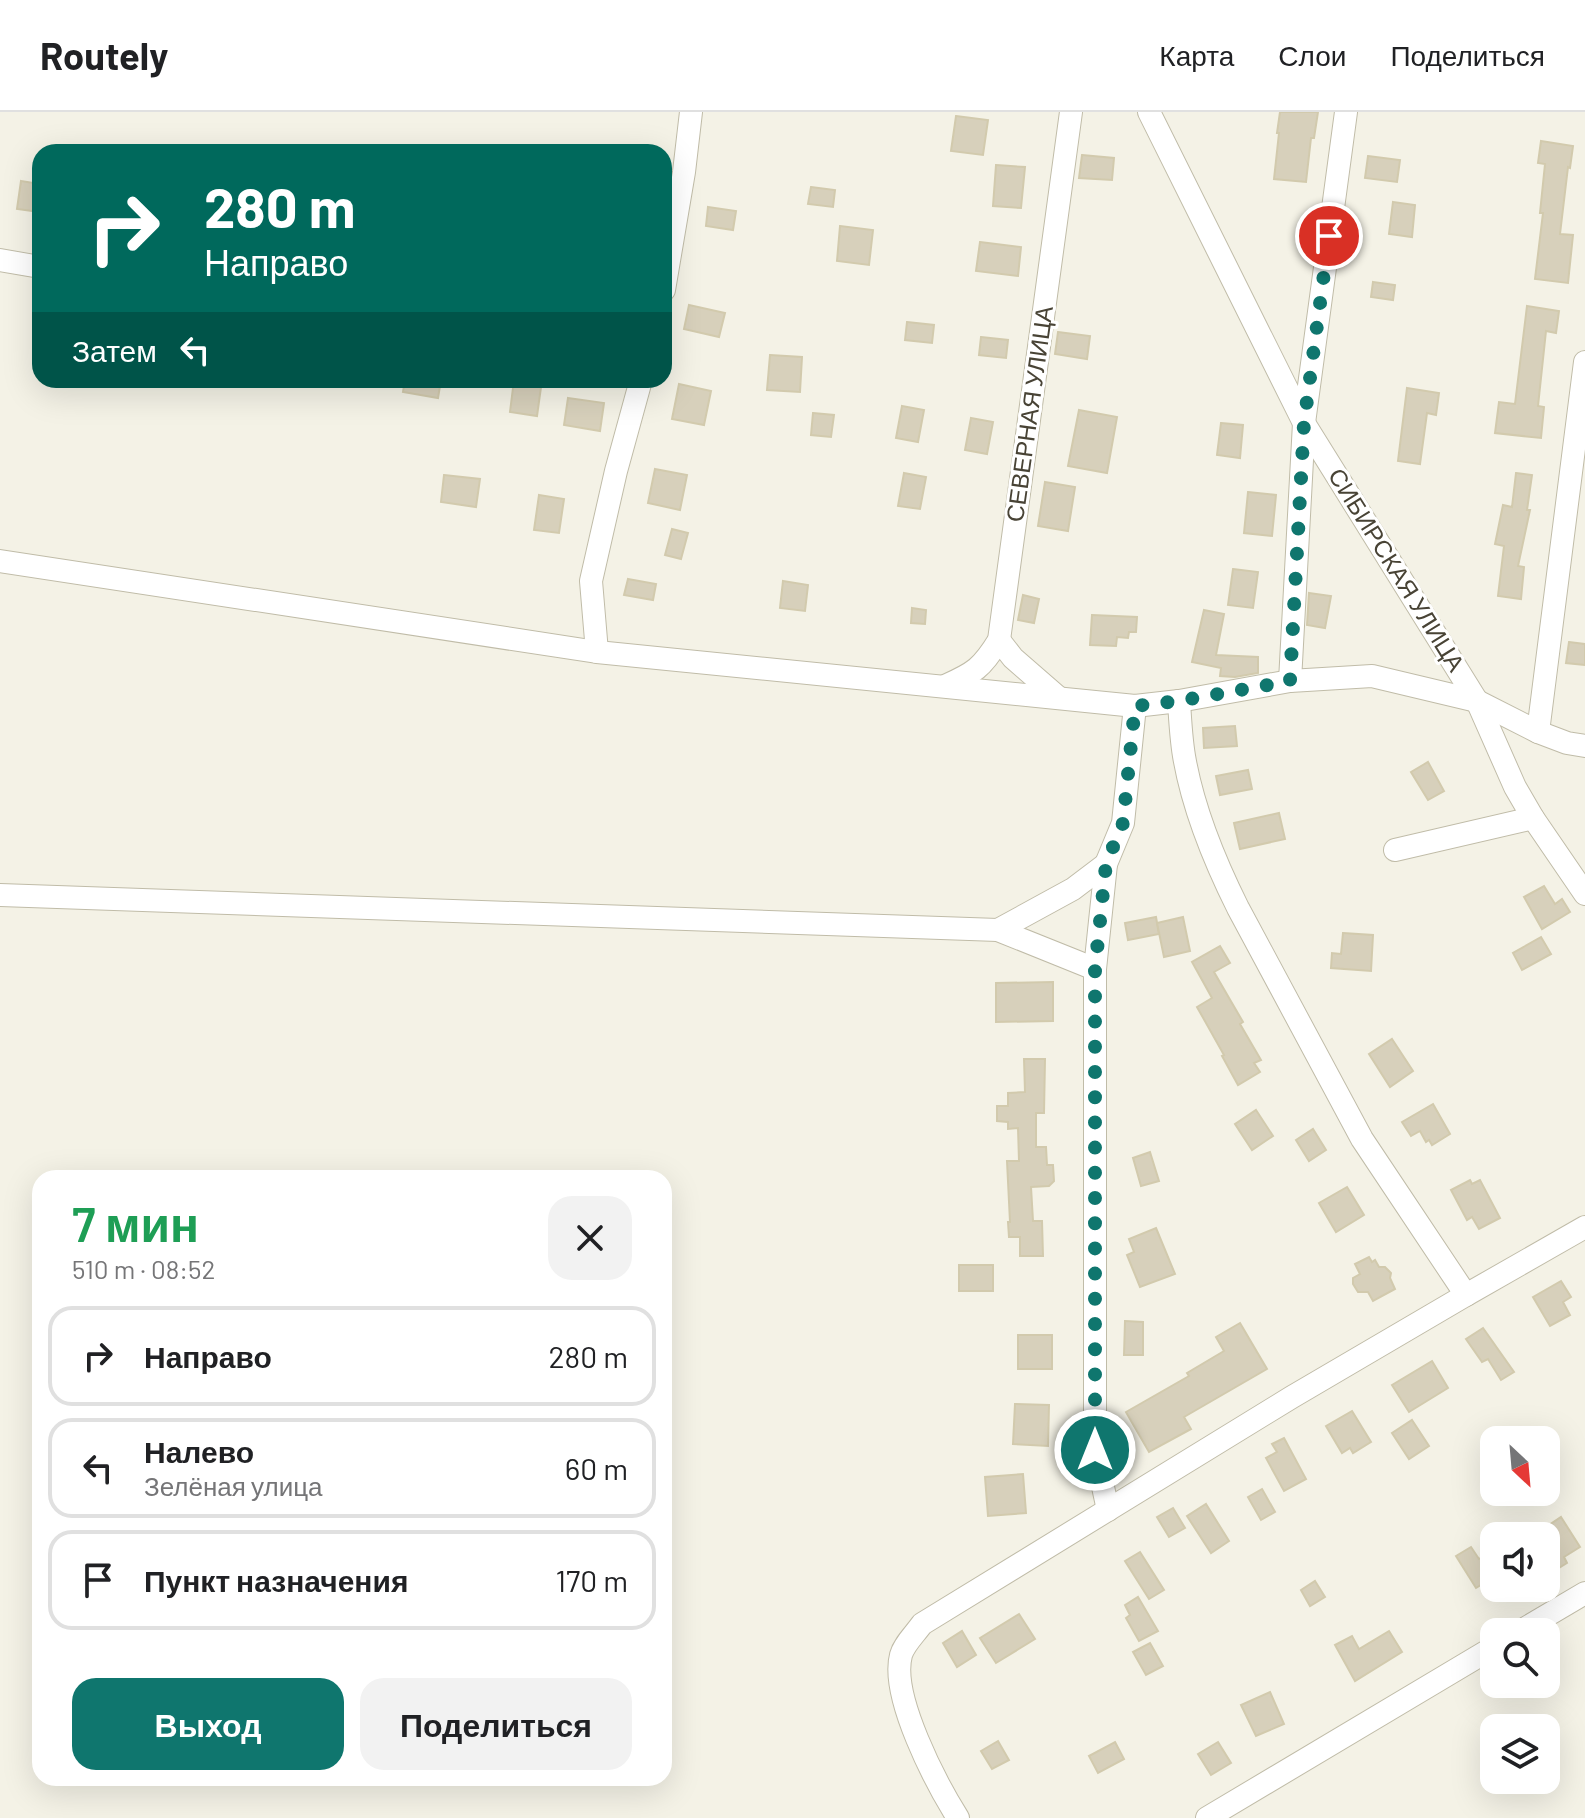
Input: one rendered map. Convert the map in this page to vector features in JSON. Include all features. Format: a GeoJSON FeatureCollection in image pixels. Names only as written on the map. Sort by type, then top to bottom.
{"type":"FeatureCollection","features":[{"type":"Feature","properties":{"kind":"street"},"geometry":{"type":"LineString","coordinates":[[672,243],[691,112]]}},
{"type":"Feature","properties":{"kind":"street","name":"СЕВЕРНАЯ УЛИЦА"},"geometry":{"type":"LineString","coordinates":[[943,687],[973,674],[999,640],[1071,112]]}},
{"type":"Feature","properties":{"kind":"street","name":"СИБИРСКАЯ УЛИЦА"},"geometry":{"type":"LineString","coordinates":[[1149,112],[1304,423],[1477,701],[1515,787],[1585,894]]}},
{"type":"Feature","properties":{"kind":"street"},"geometry":{"type":"LineString","coordinates":[[1290,681],[1304,423],[1346,112]]}},
{"type":"Feature","properties":{"kind":"street"},"geometry":{"type":"LineString","coordinates":[[0,260],[32,266]]}},
{"type":"Feature","properties":{"kind":"street"},"geometry":{"type":"LineString","coordinates":[[1538,732],[1585,362]]}},
{"type":"Feature","properties":{"kind":"street"},"geometry":{"type":"LineString","coordinates":[[597,652],[591,581],[639,388]]}},
{"type":"Feature","properties":{"kind":"street"},"geometry":{"type":"LineString","coordinates":[[0,561],[597,652],[1135,706],[1290,681],[1372,676],[1477,701],[1538,732],[1585,746]]}},
{"type":"Feature","properties":{"kind":"street"},"geometry":{"type":"LineString","coordinates":[[999,640],[1013,658],[1059,698]]}},
{"type":"Feature","properties":{"kind":"street"},"geometry":{"type":"LineString","coordinates":[[1179,701],[1191,789],[1219,870],[1362,1139],[1466,1295]]}},
{"type":"Feature","properties":{"kind":"street"},"geometry":{"type":"LineString","coordinates":[[1108,1510],[1095,1450],[1095,969],[1106,864],[1123,823],[1135,706]]}},
{"type":"Feature","properties":{"kind":"street"},"geometry":{"type":"LineString","coordinates":[[1395,850],[1533,818]]}},
{"type":"Feature","properties":{"kind":"street"},"geometry":{"type":"LineString","coordinates":[[998,930],[1073,889],[1106,864]]}},
{"type":"Feature","properties":{"kind":"street"},"geometry":{"type":"LineString","coordinates":[[0,895],[998,930],[1095,969]]}},
{"type":"Feature","properties":{"kind":"street"},"geometry":{"type":"LineString","coordinates":[[958,1818],[915,1734],[902,1693],[902,1650],[922,1624],[1292,1397],[1585,1227]]}},
{"type":"Feature","properties":{"kind":"street"},"geometry":{"type":"LineString","coordinates":[[1543,1618],[1585,1593]]}},
{"type":"Feature","properties":{"kind":"street"},"geometry":{"type":"LineString","coordinates":[[1207,1818],[1480,1655]]}},
{"type":"Feature","properties":{"kind":"building"},"geometry":{"type":"Polygon","coordinates":[[[1280,112],[1318,112],[1314,138],[1311,138],[1306,182],[1274,179],[1280,112]]]}},
{"type":"Feature","properties":{"kind":"building"},"geometry":{"type":"Polygon","coordinates":[[[956,116],[988,120],[983,155],[951,151],[956,116]]]}},
{"type":"Feature","properties":{"kind":"building"},"geometry":{"type":"Polygon","coordinates":[[[1541,141],[1573,146],[1560,234],[1573,235],[1568,283],[1535,279],[1543,213],[1540,213],[1545,164],[1538,163],[1541,141]]]}},
{"type":"Feature","properties":{"kind":"building"},"geometry":{"type":"Polygon","coordinates":[[[1082,155],[1114,158],[1112,180],[1079,178],[1082,155]]]}},
{"type":"Feature","properties":{"kind":"building"},"geometry":{"type":"Polygon","coordinates":[[[1368,156],[1400,160],[1397,182],[1365,178],[1368,156]]]}},
{"type":"Feature","properties":{"kind":"building"},"geometry":{"type":"Polygon","coordinates":[[[996,165],[1025,167],[1021,208],[993,206],[996,165]]]}},
{"type":"Feature","properties":{"kind":"building"},"geometry":{"type":"Polygon","coordinates":[[[21,181],[32,183],[32,211],[17,209],[21,181]]]}},
{"type":"Feature","properties":{"kind":"building"},"geometry":{"type":"Polygon","coordinates":[[[811,187],[835,190],[833,207],[808,204],[811,187]]]}},
{"type":"Feature","properties":{"kind":"building"},"geometry":{"type":"Polygon","coordinates":[[[1393,202],[1415,205],[1412,237],[1389,234],[1393,202]]]}},
{"type":"Feature","properties":{"kind":"building"},"geometry":{"type":"Polygon","coordinates":[[[708,207],[736,211],[733,230],[706,226],[708,207]]]}},
{"type":"Feature","properties":{"kind":"building"},"geometry":{"type":"Polygon","coordinates":[[[840,226],[873,230],[869,265],[837,261],[840,226]]]}},
{"type":"Feature","properties":{"kind":"building"},"geometry":{"type":"Polygon","coordinates":[[[980,242],[1021,247],[1018,276],[976,271],[980,242]]]}},
{"type":"Feature","properties":{"kind":"building"},"geometry":{"type":"Polygon","coordinates":[[[1373,282],[1395,285],[1393,300],[1371,297],[1373,282]]]}},
{"type":"Feature","properties":{"kind":"building"},"geometry":{"type":"Polygon","coordinates":[[[689,305],[725,313],[719,337],[684,329],[689,305]]]}},
{"type":"Feature","properties":{"kind":"building"},"geometry":{"type":"Polygon","coordinates":[[[1527,306],[1559,311],[1556,333],[1546,331],[1538,406],[1544,407],[1541,438],[1495,433],[1499,402],[1515,404],[1527,306]]]}},
{"type":"Feature","properties":{"kind":"building"},"geometry":{"type":"Polygon","coordinates":[[[907,322],[934,325],[932,343],[905,340],[907,322]]]}},
{"type":"Feature","properties":{"kind":"building"},"geometry":{"type":"Polygon","coordinates":[[[1058,332],[1090,336],[1087,359],[1055,354],[1058,332]]]}},
{"type":"Feature","properties":{"kind":"building"},"geometry":{"type":"Polygon","coordinates":[[[981,337],[1008,340],[1006,358],[979,355],[981,337]]]}},
{"type":"Feature","properties":{"kind":"building"},"geometry":{"type":"Polygon","coordinates":[[[770,355],[802,357],[800,392],[767,390],[770,355]]]}},
{"type":"Feature","properties":{"kind":"building"},"geometry":{"type":"Polygon","coordinates":[[[679,384],[711,391],[704,425],[672,419],[679,384]]]}},
{"type":"Feature","properties":{"kind":"building"},"geometry":{"type":"Polygon","coordinates":[[[404,388],[440,388],[438,398],[403,392],[404,388]]]}},
{"type":"Feature","properties":{"kind":"building"},"geometry":{"type":"Polygon","coordinates":[[[513,388],[541,388],[537,416],[510,412],[513,388]]]}},
{"type":"Feature","properties":{"kind":"building"},"geometry":{"type":"Polygon","coordinates":[[[1407,388],[1439,393],[1436,415],[1427,413],[1420,464],[1398,461],[1407,388]]]}},
{"type":"Feature","properties":{"kind":"building"},"geometry":{"type":"Polygon","coordinates":[[[568,398],[604,403],[600,431],[564,425],[568,398]]]}},
{"type":"Feature","properties":{"kind":"building"},"geometry":{"type":"Polygon","coordinates":[[[902,406],[924,410],[918,442],[896,438],[902,406]]]}},
{"type":"Feature","properties":{"kind":"building"},"geometry":{"type":"Polygon","coordinates":[[[1079,410],[1117,417],[1107,473],[1068,466],[1079,410]]]}},
{"type":"Feature","properties":{"kind":"building"},"geometry":{"type":"Polygon","coordinates":[[[813,413],[834,415],[831,437],[811,435],[813,413]]]}},
{"type":"Feature","properties":{"kind":"building"},"geometry":{"type":"Polygon","coordinates":[[[971,418],[993,422],[987,454],[965,450],[971,418]]]}},
{"type":"Feature","properties":{"kind":"building"},"geometry":{"type":"Polygon","coordinates":[[[1221,423],[1243,425],[1240,458],[1217,455],[1221,423]]]}},
{"type":"Feature","properties":{"kind":"building"},"geometry":{"type":"Polygon","coordinates":[[[655,469],[687,475],[680,510],[648,503],[655,469]]]}},
{"type":"Feature","properties":{"kind":"building"},"geometry":{"type":"Polygon","coordinates":[[[904,473],[926,477],[920,509],[898,506],[904,473]]]}},
{"type":"Feature","properties":{"kind":"building"},"geometry":{"type":"Polygon","coordinates":[[[1516,473],[1532,475],[1527,510],[1530,510],[1518,566],[1524,567],[1521,599],[1498,596],[1504,546],[1495,544],[1503,505],[1512,507],[1516,473]]]}},
{"type":"Feature","properties":{"kind":"building"},"geometry":{"type":"Polygon","coordinates":[[[444,475],[480,479],[476,507],[441,502],[444,475]]]}},
{"type":"Feature","properties":{"kind":"building"},"geometry":{"type":"Polygon","coordinates":[[[1045,482],[1075,487],[1068,531],[1038,526],[1045,482]]]}},
{"type":"Feature","properties":{"kind":"building"},"geometry":{"type":"Polygon","coordinates":[[[1248,492],[1276,495],[1272,536],[1244,533],[1248,492]]]}},
{"type":"Feature","properties":{"kind":"building"},"geometry":{"type":"Polygon","coordinates":[[[539,495],[564,499],[559,533],[534,530],[539,495]]]}},
{"type":"Feature","properties":{"kind":"building"},"geometry":{"type":"Polygon","coordinates":[[[672,529],[688,533],[681,559],[665,555],[672,529]]]}},
{"type":"Feature","properties":{"kind":"building"},"geometry":{"type":"Polygon","coordinates":[[[1233,569],[1258,572],[1253,608],[1228,605],[1233,569]]]}},
{"type":"Feature","properties":{"kind":"building"},"geometry":{"type":"Polygon","coordinates":[[[628,579],[656,584],[653,600],[624,595],[628,579]]]}},
{"type":"Feature","properties":{"kind":"building"},"geometry":{"type":"Polygon","coordinates":[[[783,581],[808,585],[805,611],[780,608],[783,581]]]}},
{"type":"Feature","properties":{"kind":"building"},"geometry":{"type":"Polygon","coordinates":[[[1309,593],[1331,596],[1325,628],[1307,625],[1309,593]]]}},
{"type":"Feature","properties":{"kind":"building"},"geometry":{"type":"Polygon","coordinates":[[[1023,595],[1039,599],[1034,623],[1018,620],[1023,595]]]}},
{"type":"Feature","properties":{"kind":"building"},"geometry":{"type":"Polygon","coordinates":[[[912,608],[926,610],[925,624],[911,623],[912,608]]]}},
{"type":"Feature","properties":{"kind":"building"},"geometry":{"type":"Polygon","coordinates":[[[1204,610],[1224,614],[1216,655],[1258,657],[1258,673],[1220,676],[1221,668],[1192,662],[1204,610]]]}},
{"type":"Feature","properties":{"kind":"building"},"geometry":{"type":"Polygon","coordinates":[[[1092,615],[1137,617],[1136,632],[1129,632],[1128,638],[1117,637],[1116,646],[1090,645],[1092,615]]]}},
{"type":"Feature","properties":{"kind":"building"},"geometry":{"type":"Polygon","coordinates":[[[1569,642],[1585,644],[1585,665],[1566,663],[1569,642]]]}},
{"type":"Feature","properties":{"kind":"building"},"geometry":{"type":"Polygon","coordinates":[[[1235,726],[1237,746],[1204,748],[1203,728],[1235,726]]]}},
{"type":"Feature","properties":{"kind":"building"},"geometry":{"type":"Polygon","coordinates":[[[1428,762],[1444,791],[1428,800],[1411,772],[1428,762]]]}},
{"type":"Feature","properties":{"kind":"building"},"geometry":{"type":"Polygon","coordinates":[[[1248,770],[1252,789],[1220,795],[1216,776],[1248,770]]]}},
{"type":"Feature","properties":{"kind":"building"},"geometry":{"type":"Polygon","coordinates":[[[1279,813],[1285,839],[1240,849],[1234,823],[1279,813]]]}},
{"type":"Feature","properties":{"kind":"building"},"geometry":{"type":"Polygon","coordinates":[[[1544,886],[1555,904],[1562,899],[1570,912],[1542,929],[1524,897],[1544,886]]]}},
{"type":"Feature","properties":{"kind":"building"},"geometry":{"type":"Polygon","coordinates":[[[1156,917],[1159,934],[1128,940],[1125,923],[1156,917]]]}},
{"type":"Feature","properties":{"kind":"building"},"geometry":{"type":"Polygon","coordinates":[[[1183,917],[1190,951],[1164,957],[1157,923],[1183,917]]]}},
{"type":"Feature","properties":{"kind":"building"},"geometry":{"type":"Polygon","coordinates":[[[1343,933],[1373,935],[1371,971],[1331,968],[1332,953],[1341,954],[1343,933]]]}},
{"type":"Feature","properties":{"kind":"building"},"geometry":{"type":"Polygon","coordinates":[[[1541,937],[1551,954],[1522,970],[1513,953],[1541,937]]]}},
{"type":"Feature","properties":{"kind":"building"},"geometry":{"type":"Polygon","coordinates":[[[1220,946],[1230,963],[1214,972],[1261,1060],[1254,1063],[1260,1072],[1238,1085],[1197,1007],[1212,998],[1192,962],[1220,946]]]}},
{"type":"Feature","properties":{"kind":"building"},"geometry":{"type":"Polygon","coordinates":[[[1053,982],[1053,1021],[996,1022],[996,983],[1053,982]]]}},
{"type":"Feature","properties":{"kind":"building"},"geometry":{"type":"Polygon","coordinates":[[[1392,1039],[1413,1071],[1390,1087],[1369,1054],[1392,1039]]]}},
{"type":"Feature","properties":{"kind":"building"},"geometry":{"type":"Polygon","coordinates":[[[1024,1059],[1045,1059],[1044,1113],[1036,1113],[1036,1147],[1046,1147],[1047,1165],[1053,1165],[1054,1181],[1049,1186],[1031,1187],[1033,1221],[1042,1221],[1043,1256],[1020,1256],[1020,1237],[1009,1237],[1007,1161],[1019,1161],[1018,1128],[1008,1129],[1008,1122],[997,1121],[997,1106],[1008,1106],[1008,1093],[1025,1092],[1024,1059]]]}},
{"type":"Feature","properties":{"kind":"building"},"geometry":{"type":"Polygon","coordinates":[[[1433,1104],[1450,1134],[1432,1145],[1429,1140],[1426,1142],[1420,1131],[1411,1136],[1402,1122],[1433,1104]]]}},
{"type":"Feature","properties":{"kind":"building"},"geometry":{"type":"Polygon","coordinates":[[[1256,1110],[1273,1136],[1252,1150],[1235,1124],[1256,1110]]]}},
{"type":"Feature","properties":{"kind":"building"},"geometry":{"type":"Polygon","coordinates":[[[1313,1129],[1326,1150],[1309,1161],[1296,1140],[1313,1129]]]}},
{"type":"Feature","properties":{"kind":"building"},"geometry":{"type":"Polygon","coordinates":[[[1150,1152],[1159,1181],[1141,1186],[1133,1158],[1150,1152]]]}},
{"type":"Feature","properties":{"kind":"building"},"geometry":{"type":"Polygon","coordinates":[[[1470,1180],[1472,1184],[1480,1180],[1500,1218],[1479,1229],[1472,1217],[1467,1220],[1451,1190],[1470,1180]]]}},
{"type":"Feature","properties":{"kind":"building"},"geometry":{"type":"Polygon","coordinates":[[[1347,1187],[1364,1215],[1336,1232],[1319,1203],[1347,1187]]]}},
{"type":"Feature","properties":{"kind":"building"},"geometry":{"type":"Polygon","coordinates":[[[1156,1228],[1175,1274],[1140,1287],[1127,1255],[1134,1252],[1129,1239],[1156,1228]]]}},
{"type":"Feature","properties":{"kind":"building"},"geometry":{"type":"Polygon","coordinates":[[[1369,1257],[1391,1273],[1395,1289],[1373,1301],[1368,1292],[1358,1292],[1353,1284],[1353,1278],[1360,1274],[1355,1264],[1369,1257]]]}},
{"type":"Feature","properties":{"kind":"building"},"geometry":{"type":"Polygon","coordinates":[[[959,1265],[993,1265],[993,1291],[959,1291],[959,1265]]]}},
{"type":"Feature","properties":{"kind":"building"},"geometry":{"type":"Polygon","coordinates":[[[1561,1281],[1571,1297],[1563,1302],[1570,1315],[1550,1326],[1533,1297],[1561,1281]]]}},
{"type":"Feature","properties":{"kind":"building"},"geometry":{"type":"Polygon","coordinates":[[[1125,1321],[1143,1322],[1143,1355],[1124,1355],[1125,1321]]]}},
{"type":"Feature","properties":{"kind":"building"},"geometry":{"type":"Polygon","coordinates":[[[1240,1323],[1267,1369],[1184,1417],[1191,1429],[1149,1452],[1126,1412],[1189,1376],[1187,1373],[1224,1351],[1216,1337],[1240,1323]]]}},
{"type":"Feature","properties":{"kind":"building"},"geometry":{"type":"Polygon","coordinates":[[[1483,1328],[1514,1372],[1501,1380],[1488,1359],[1482,1362],[1466,1339],[1483,1328]]]}},
{"type":"Feature","properties":{"kind":"building"},"geometry":{"type":"Polygon","coordinates":[[[1018,1335],[1052,1335],[1052,1369],[1018,1369],[1018,1335]]]}},
{"type":"Feature","properties":{"kind":"building"},"geometry":{"type":"Polygon","coordinates":[[[1432,1361],[1448,1388],[1409,1412],[1392,1385],[1432,1361]]]}},
{"type":"Feature","properties":{"kind":"building"},"geometry":{"type":"Polygon","coordinates":[[[1015,1404],[1049,1405],[1048,1446],[1013,1444],[1015,1404]]]}},
{"type":"Feature","properties":{"kind":"building"},"geometry":{"type":"Polygon","coordinates":[[[1352,1411],[1371,1442],[1353,1453],[1350,1448],[1342,1453],[1326,1426],[1352,1411]]]}},
{"type":"Feature","properties":{"kind":"building"},"geometry":{"type":"Polygon","coordinates":[[[1412,1420],[1429,1446],[1409,1459],[1392,1433],[1412,1420]]]}},
{"type":"Feature","properties":{"kind":"building"},"geometry":{"type":"Polygon","coordinates":[[[1284,1438],[1306,1479],[1284,1491],[1266,1458],[1277,1452],[1272,1444],[1284,1438]]]}},
{"type":"Feature","properties":{"kind":"building"},"geometry":{"type":"Polygon","coordinates":[[[1023,1474],[1026,1513],[988,1516],[985,1477],[1023,1474]]]}},
{"type":"Feature","properties":{"kind":"building"},"geometry":{"type":"Polygon","coordinates":[[[1262,1489],[1275,1512],[1261,1520],[1248,1497],[1262,1489]]]}},
{"type":"Feature","properties":{"kind":"building"},"geometry":{"type":"Polygon","coordinates":[[[1206,1504],[1229,1541],[1211,1553],[1187,1516],[1206,1504]]]}},
{"type":"Feature","properties":{"kind":"building"},"geometry":{"type":"Polygon","coordinates":[[[1173,1508],[1185,1528],[1169,1537],[1157,1517],[1173,1508]]]}},
{"type":"Feature","properties":{"kind":"building"},"geometry":{"type":"Polygon","coordinates":[[[1561,1517],[1580,1547],[1564,1557],[1567,1563],[1560,1567],[1560,1522],[1554,1522],[1561,1517]]]}},
{"type":"Feature","properties":{"kind":"building"},"geometry":{"type":"Polygon","coordinates":[[[1471,1547],[1480,1558],[1480,1586],[1476,1588],[1456,1556],[1471,1547]]]}},
{"type":"Feature","properties":{"kind":"building"},"geometry":{"type":"Polygon","coordinates":[[[1140,1552],[1164,1590],[1149,1599],[1125,1561],[1140,1552]]]}},
{"type":"Feature","properties":{"kind":"building"},"geometry":{"type":"Polygon","coordinates":[[[1315,1581],[1325,1597],[1310,1606],[1301,1590],[1315,1581]]]}},
{"type":"Feature","properties":{"kind":"building"},"geometry":{"type":"Polygon","coordinates":[[[1138,1597],[1158,1631],[1139,1641],[1126,1618],[1130,1615],[1125,1605],[1138,1597]]]}},
{"type":"Feature","properties":{"kind":"building"},"geometry":{"type":"Polygon","coordinates":[[[1019,1614],[1035,1639],[996,1663],[980,1638],[1019,1614]]]}},
{"type":"Feature","properties":{"kind":"building"},"geometry":{"type":"Polygon","coordinates":[[[962,1631],[976,1655],[957,1667],[943,1643],[962,1631]]]}},
{"type":"Feature","properties":{"kind":"building"},"geometry":{"type":"Polygon","coordinates":[[[1389,1631],[1402,1652],[1355,1681],[1335,1645],[1352,1636],[1359,1649],[1389,1631]]]}},
{"type":"Feature","properties":{"kind":"building"},"geometry":{"type":"Polygon","coordinates":[[[1150,1643],[1163,1666],[1146,1675],[1133,1652],[1150,1643]]]}},
{"type":"Feature","properties":{"kind":"building"},"geometry":{"type":"Polygon","coordinates":[[[1270,1692],[1284,1724],[1256,1736],[1241,1705],[1270,1692]]]}},
{"type":"Feature","properties":{"kind":"building"},"geometry":{"type":"Polygon","coordinates":[[[998,1741],[1009,1760],[992,1769],[981,1751],[998,1741]]]}},
{"type":"Feature","properties":{"kind":"building"},"geometry":{"type":"Polygon","coordinates":[[[1115,1742],[1124,1759],[1098,1773],[1089,1756],[1115,1742]]]}},
{"type":"Feature","properties":{"kind":"building"},"geometry":{"type":"Polygon","coordinates":[[[1218,1742],[1231,1763],[1211,1775],[1198,1754],[1218,1742]]]}},
{"type":"Feature","properties":{"kind":"route"},"geometry":{"type":"LineString","coordinates":[[1095,1450],[1095,969],[1106,864],[1123,823],[1135,706],[1290,681],[1304,423],[1329,236]]}}]}
